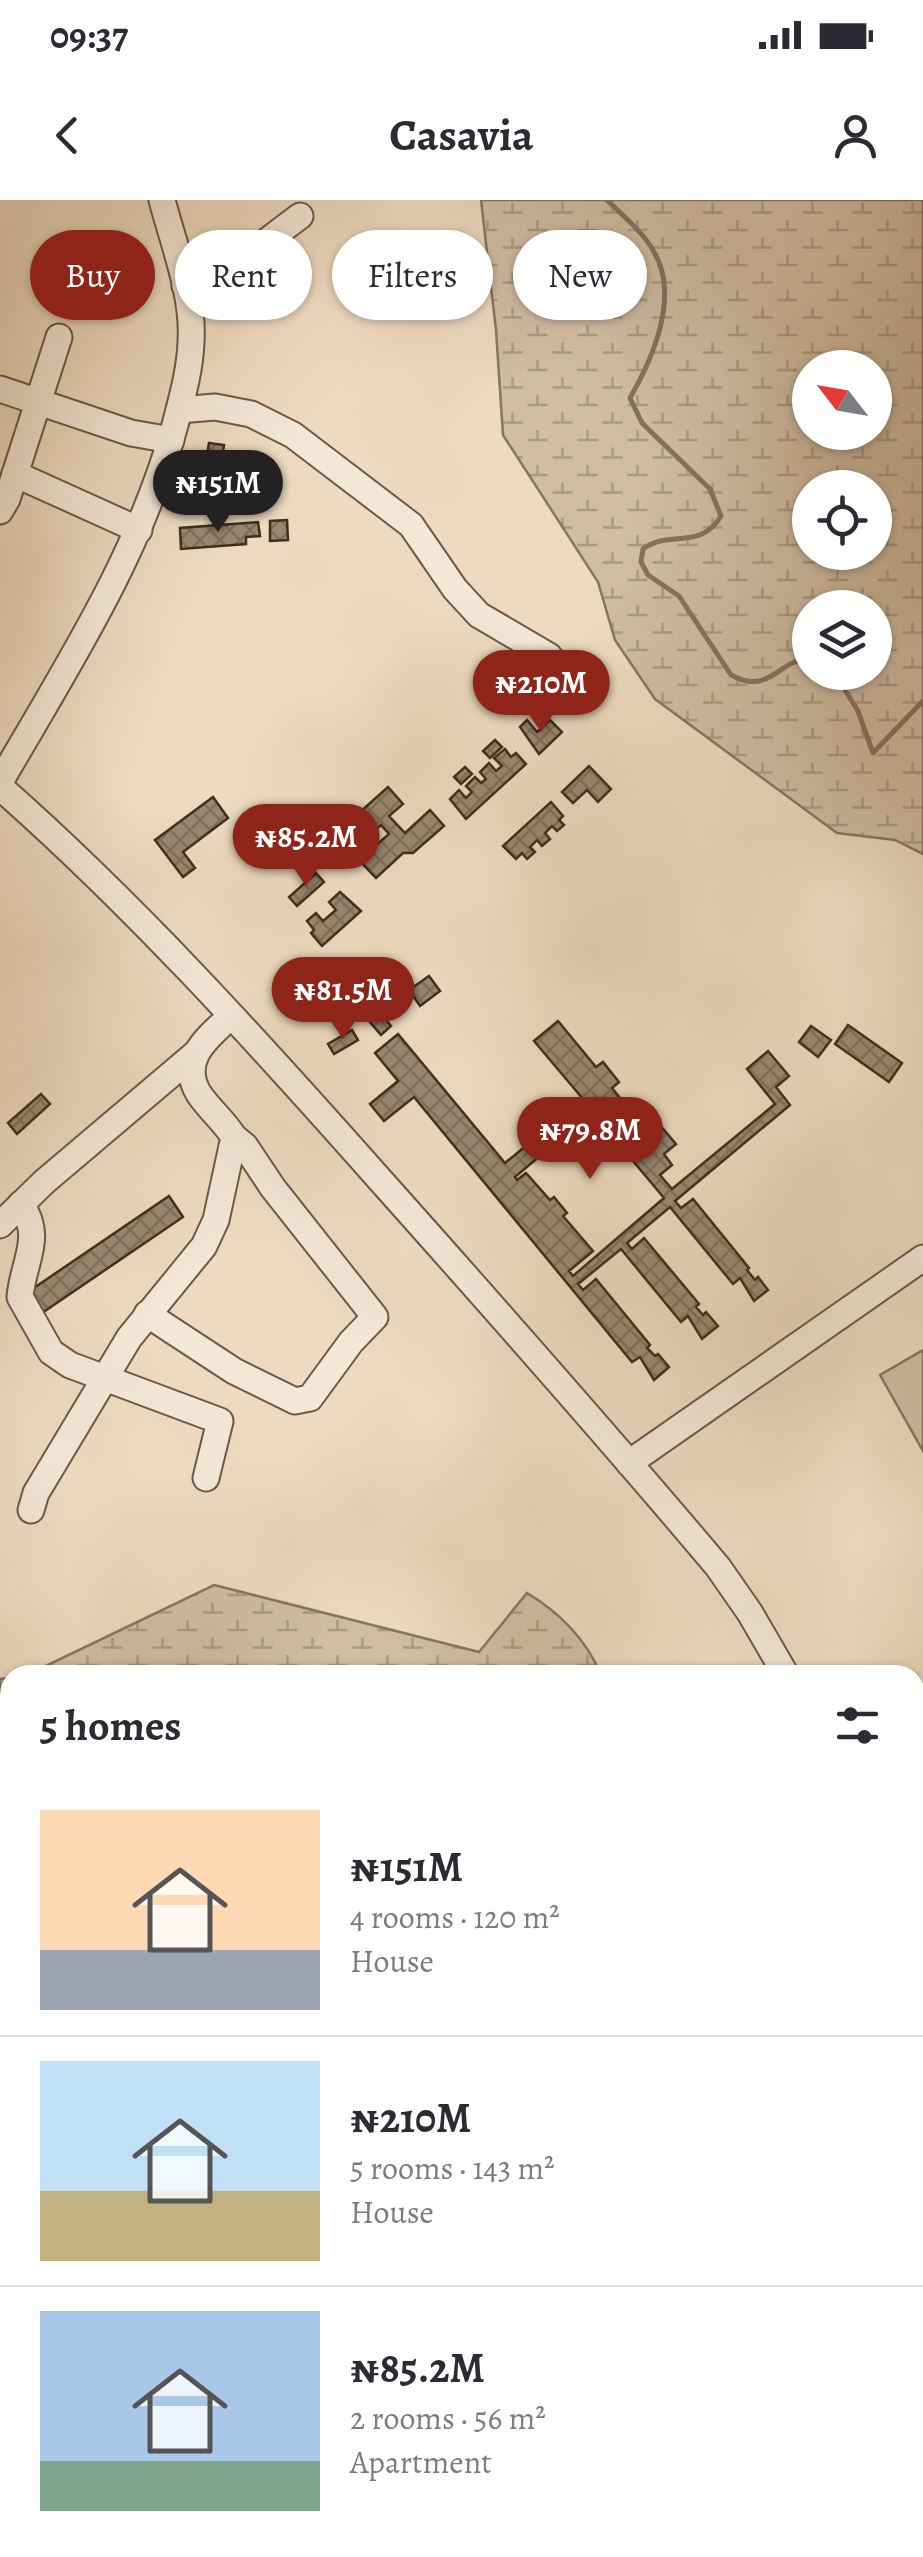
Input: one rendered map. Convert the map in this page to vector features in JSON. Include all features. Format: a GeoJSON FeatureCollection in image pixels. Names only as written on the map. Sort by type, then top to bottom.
{"type":"FeatureCollection","features":[{"type":"Feature","properties":{"kind":"street"},"geometry":{"type":"LineString","coordinates":[[162,200],[175,249]]}},
{"type":"Feature","properties":{"kind":"street"},"geometry":{"type":"LineString","coordinates":[[282,230],[300,216]]}},
{"type":"Feature","properties":{"kind":"street"},"geometry":{"type":"LineString","coordinates":[[189,320],[192,341],[179,410],[139,530],[0,785],[163,941],[629,1463],[718,1567],[780,1665]]}},
{"type":"Feature","properties":{"kind":"street"},"geometry":{"type":"LineString","coordinates":[[0,511],[59,336]]}},
{"type":"Feature","properties":{"kind":"street"},"geometry":{"type":"LineString","coordinates":[[0,389],[131,433],[171,440]]}},
{"type":"Feature","properties":{"kind":"street"},"geometry":{"type":"LineString","coordinates":[[179,410],[216,407],[252,414],[293,435],[412,525],[479,616],[549,656]]}},
{"type":"Feature","properties":{"kind":"street"},"geometry":{"type":"LineString","coordinates":[[15,474],[139,530]]}},
{"type":"Feature","properties":{"kind":"street"},"geometry":{"type":"LineString","coordinates":[[0,1225],[195,1054],[231,1016]]}},
{"type":"Feature","properties":{"kind":"street"},"geometry":{"type":"LineString","coordinates":[[147,1314],[234,1370],[296,1401],[310,1398],[351,1342],[375,1317],[273,1188],[246,1146],[199,1094],[191,1074],[195,1054]]}},
{"type":"Feature","properties":{"kind":"street"},"geometry":{"type":"LineString","coordinates":[[32,1510],[36,1494],[129,1338],[204,1246],[216,1220],[234,1137]]}},
{"type":"Feature","properties":{"kind":"street"},"geometry":{"type":"LineString","coordinates":[[21,1204],[32,1220],[32,1246],[20,1297],[52,1352],[70,1365],[220,1421],[206,1478]]}},
{"type":"Feature","properties":{"kind":"street"},"geometry":{"type":"LineString","coordinates":[[629,1463],[923,1258]]}},
{"type":"Feature","properties":{"kind":"green space"},"geometry":{"type":"Polygon","coordinates":[[[481,200],[923,200],[923,854],[895,840],[837,833],[655,699],[615,640],[598,582],[503,435],[493,304],[493,230],[484,230],[481,200]]]}},
{"type":"Feature","properties":{"kind":"green space"},"geometry":{"type":"Polygon","coordinates":[[[923,1350],[923,1451],[880,1375],[923,1350]]]}},
{"type":"Feature","properties":{"kind":"green space"},"geometry":{"type":"Polygon","coordinates":[[[214,1585],[479,1652],[527,1593],[571,1628],[596,1665],[48,1665],[214,1585]]]}},
{"type":"Feature","properties":{"kind":"building"},"geometry":{"type":"Polygon","coordinates":[[[209,443],[224,445],[218,484],[203,481],[209,443]]]}},
{"type":"Feature","properties":{"kind":"building"},"geometry":{"type":"Polygon","coordinates":[[[287,520],[288,540],[270,541],[270,521],[287,520]]]}},
{"type":"Feature","properties":{"kind":"building"},"geometry":{"type":"Polygon","coordinates":[[[258,522],[260,536],[246,537],[246,544],[181,549],[180,528],[258,522]]]}},
{"type":"Feature","properties":{"kind":"building"},"geometry":{"type":"Polygon","coordinates":[[[527,720],[537,732],[550,720],[562,732],[539,754],[520,727],[527,720]]]}},
{"type":"Feature","properties":{"kind":"building"},"geometry":{"type":"Polygon","coordinates":[[[495,740],[502,747],[490,758],[483,751],[495,740]]]}},
{"type":"Feature","properties":{"kind":"building"},"geometry":{"type":"Polygon","coordinates":[[[505,749],[511,757],[516,753],[526,764],[466,819],[450,799],[459,790],[466,798],[472,792],[466,786],[475,777],[481,783],[486,779],[480,772],[489,763],[496,771],[502,766],[494,758],[505,749]]]}},
{"type":"Feature","properties":{"kind":"building"},"geometry":{"type":"Polygon","coordinates":[[[589,766],[611,789],[598,802],[587,790],[573,803],[562,792],[589,766]]]}},
{"type":"Feature","properties":{"kind":"building"},"geometry":{"type":"Polygon","coordinates":[[[465,767],[472,774],[461,784],[454,777],[465,767]]]}},
{"type":"Feature","properties":{"kind":"building"},"geometry":{"type":"Polygon","coordinates":[[[388,787],[403,804],[389,816],[405,833],[430,810],[444,826],[413,853],[403,853],[376,878],[359,860],[389,834],[381,825],[374,831],[359,813],[388,787]]]}},
{"type":"Feature","properties":{"kind":"building"},"geometry":{"type":"Polygon","coordinates":[[[213,797],[228,818],[183,852],[195,868],[183,877],[155,840],[213,797]]]}},
{"type":"Feature","properties":{"kind":"building"},"geometry":{"type":"Polygon","coordinates":[[[551,802],[563,816],[559,820],[564,825],[557,831],[552,826],[545,833],[550,839],[542,846],[537,840],[530,847],[535,852],[527,859],[522,853],[516,859],[503,846],[551,802]]]}},
{"type":"Feature","properties":{"kind":"building"},"geometry":{"type":"Polygon","coordinates":[[[316,873],[324,882],[297,906],[289,897],[316,873]]]}},
{"type":"Feature","properties":{"kind":"building"},"geometry":{"type":"Polygon","coordinates":[[[340,892],[361,911],[322,946],[307,921],[316,913],[323,921],[336,910],[329,902],[340,892]]]}},
{"type":"Feature","properties":{"kind":"building"},"geometry":{"type":"Polygon","coordinates":[[[429,976],[440,991],[420,1006],[409,990],[429,976]]]}},
{"type":"Feature","properties":{"kind":"building"},"geometry":{"type":"Polygon","coordinates":[[[380,1013],[391,1026],[381,1035],[370,1022],[380,1013]]]}},
{"type":"Feature","properties":{"kind":"building"},"geometry":{"type":"Polygon","coordinates":[[[558,1021],[596,1067],[603,1062],[619,1082],[612,1088],[625,1104],[610,1116],[628,1138],[639,1128],[645,1136],[659,1124],[676,1144],[664,1154],[672,1165],[660,1175],[672,1189],[775,1104],[747,1069],[768,1051],[789,1076],[776,1087],[790,1105],[675,1201],[681,1208],[693,1199],[755,1280],[758,1277],[768,1290],[754,1301],[740,1278],[733,1284],[670,1207],[627,1243],[632,1249],[644,1238],[699,1304],[696,1307],[718,1326],[702,1339],[688,1316],[681,1322],[621,1249],[578,1284],[583,1290],[596,1279],[650,1345],[647,1348],[669,1367],[654,1380],[640,1357],[632,1362],[414,1097],[384,1121],[370,1104],[398,1081],[375,1053],[398,1034],[505,1163],[583,1099],[534,1041],[558,1021]],[[592,1112],[515,1177],[517,1180],[526,1173],[550,1200],[554,1197],[567,1213],[563,1216],[593,1251],[569,1271],[573,1276],[664,1198],[592,1112]]]}},
{"type":"Feature","properties":{"kind":"building"},"geometry":{"type":"Polygon","coordinates":[[[848,1025],[902,1063],[889,1082],[835,1044],[848,1025]]]}},
{"type":"Feature","properties":{"kind":"building"},"geometry":{"type":"Polygon","coordinates":[[[811,1026],[831,1040],[818,1057],[799,1042],[811,1026]]]}},
{"type":"Feature","properties":{"kind":"building"},"geometry":{"type":"Polygon","coordinates":[[[352,1030],[358,1040],[334,1054],[328,1044],[352,1030]]]}},
{"type":"Feature","properties":{"kind":"building"},"geometry":{"type":"Polygon","coordinates":[[[41,1094],[50,1104],[17,1134],[8,1123],[41,1094]]]}},
{"type":"Feature","properties":{"kind":"building"},"geometry":{"type":"Polygon","coordinates":[[[169,1196],[183,1217],[39,1315],[25,1294],[169,1196]]]}},
{"type":"Feature","properties":{"kind":"waterway"},"geometry":{"type":"LineString","coordinates":[[607,200],[650,245],[661,269],[664,288],[655,346],[630,398],[642,423],[710,489],[721,516],[713,527],[694,537],[653,543],[643,549],[641,562],[648,575],[679,596],[731,675],[757,681],[792,663]]}},
{"type":"Feature","properties":{"kind":"waterway"},"geometry":{"type":"LineString","coordinates":[[845,690],[858,711],[873,753],[923,701]]}}]}
